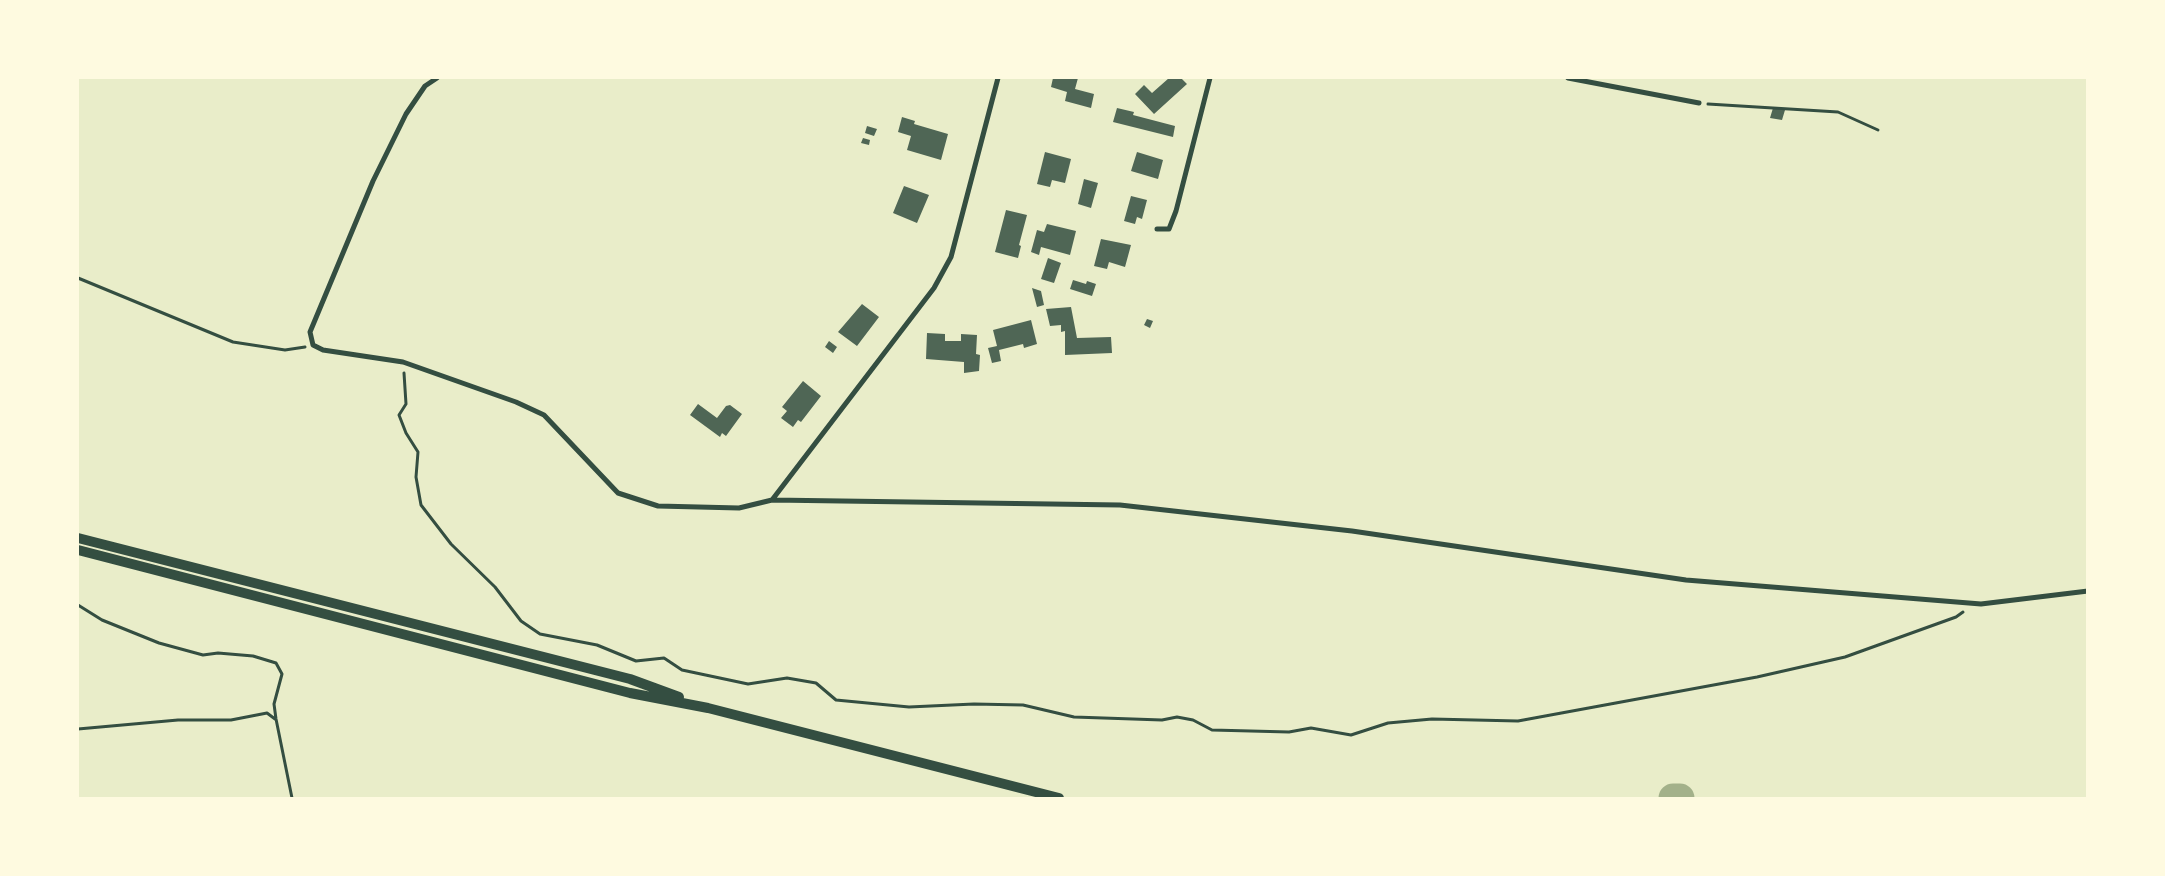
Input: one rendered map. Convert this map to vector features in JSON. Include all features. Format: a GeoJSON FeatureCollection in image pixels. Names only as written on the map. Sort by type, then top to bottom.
{"type":"FeatureCollection","features":[{"type":"Feature","properties":{"kind":"main road"},"geometry":{"type":"LineString","coordinates":[[78,538],[630,680],[708,708]]}},
{"type":"Feature","properties":{"kind":"main road"},"geometry":{"type":"LineString","coordinates":[[78,550],[630,693],[708,708],[1059,798]]}},
{"type":"Feature","properties":{"kind":"street"},"geometry":{"type":"LineString","coordinates":[[436,78],[425,86],[406,114],[374,182],[310,332],[313,345],[323,350],[403,362],[500,395],[544,415],[618,493],[658,506],[739,508],[772,500],[1120,505],[1352,530],[1686,580],[1974,603],[2088,591]]}},
{"type":"Feature","properties":{"kind":"street"},"geometry":{"type":"LineString","coordinates":[[772,500],[934,288],[951,257],[998,78]]}},
{"type":"Feature","properties":{"kind":"street"},"geometry":{"type":"LineString","coordinates":[[1157,228],[1169,229],[1176,211],[1210,78]]}},
{"type":"Feature","properties":{"kind":"street"},"geometry":{"type":"LineString","coordinates":[[1568,78],[1699,103]]}},
{"type":"Feature","properties":{"kind":"path"},"geometry":{"type":"LineString","coordinates":[[1699,103],[1838,112],[1878,130]]}},
{"type":"Feature","properties":{"kind":"path"},"geometry":{"type":"LineString","coordinates":[[78,278],[233,342],[285,350],[313,345]]}},
{"type":"Feature","properties":{"kind":"path"},"geometry":{"type":"LineString","coordinates":[[403,362],[406,404],[399,415],[406,433],[418,452],[416,477],[421,505],[451,544],[495,588],[521,621],[540,634],[597,645],[636,661],[664,658],[682,670],[748,684],[787,678],[816,683],[836,700],[909,707],[974,704],[1023,705],[1074,717],[1162,720],[1177,718],[1193,720],[1212,730],[1289,732],[1311,728],[1351,735],[1388,723],[1414,720],[1518,721],[1757,678],[1845,657],[1956,618],[1974,603]]}},
{"type":"Feature","properties":{"kind":"path"},"geometry":{"type":"LineString","coordinates":[[78,605],[102,620],[159,643],[203,655],[218,653],[253,656],[276,664],[282,674],[274,704],[292,798]]}},
{"type":"Feature","properties":{"kind":"path"},"geometry":{"type":"LineString","coordinates":[[78,730],[178,720],[231,720],[268,713],[276,719]]}},
{"type":"Feature","properties":{"kind":"building"},"geometry":{"type":"Polygon","coordinates":[[[1053,78],[1078,78],[1075,89],[1094,94],[1091,108],[1065,101],[1067,92],[1051,87],[1053,78]]]}},
{"type":"Feature","properties":{"kind":"building"},"geometry":{"type":"Polygon","coordinates":[[[1169,78],[1181,78],[1187,84],[1154,114],[1135,94],[1144,85],[1152,93],[1169,78]]]}},
{"type":"Feature","properties":{"kind":"building"},"geometry":{"type":"Polygon","coordinates":[[[1117,108],[1134,112],[1133,115],[1175,126],[1173,137],[1113,122],[1117,108]]]}},
{"type":"Feature","properties":{"kind":"building"},"geometry":{"type":"Polygon","coordinates":[[[1773,108],[1785,110],[1782,120],[1770,118],[1773,108]]]}},
{"type":"Feature","properties":{"kind":"building"},"geometry":{"type":"Polygon","coordinates":[[[902,117],[915,121],[914,124],[948,134],[941,160],[907,150],[911,136],[898,132],[902,117]]]}},
{"type":"Feature","properties":{"kind":"building"},"geometry":{"type":"Polygon","coordinates":[[[867,126],[877,129],[874,136],[865,133],[867,126]]]}},
{"type":"Feature","properties":{"kind":"building"},"geometry":{"type":"Polygon","coordinates":[[[863,138],[870,140],[869,145],[861,143],[863,138]]]}},
{"type":"Feature","properties":{"kind":"building"},"geometry":{"type":"Polygon","coordinates":[[[1045,152],[1071,159],[1065,183],[1052,180],[1050,187],[1037,184],[1045,152]]]}},
{"type":"Feature","properties":{"kind":"building"},"geometry":{"type":"Polygon","coordinates":[[[1137,152],[1163,160],[1158,179],[1131,171],[1137,152]]]}},
{"type":"Feature","properties":{"kind":"building"},"geometry":{"type":"Polygon","coordinates":[[[1084,179],[1098,183],[1091,208],[1078,204],[1084,179]]]}},
{"type":"Feature","properties":{"kind":"building"},"geometry":{"type":"Polygon","coordinates":[[[904,186],[929,195],[917,223],[893,213],[904,186]]]}},
{"type":"Feature","properties":{"kind":"building"},"geometry":{"type":"Polygon","coordinates":[[[1131,196],[1147,200],[1142,219],[1137,217],[1135,224],[1124,221],[1131,196]]]}},
{"type":"Feature","properties":{"kind":"building"},"geometry":{"type":"Polygon","coordinates":[[[1006,210],[1027,215],[1019,245],[1021,246],[1018,258],[995,252],[1006,210]]]}},
{"type":"Feature","properties":{"kind":"building"},"geometry":{"type":"Polygon","coordinates":[[[1047,224],[1076,231],[1070,255],[1041,247],[1039,255],[1031,252],[1037,230],[1044,232],[1047,224]]]}},
{"type":"Feature","properties":{"kind":"building"},"geometry":{"type":"Polygon","coordinates":[[[1101,239],[1131,245],[1125,267],[1109,262],[1107,269],[1094,266],[1101,239]]]}},
{"type":"Feature","properties":{"kind":"building"},"geometry":{"type":"Polygon","coordinates":[[[1048,258],[1061,263],[1054,283],[1041,279],[1048,258]]]}},
{"type":"Feature","properties":{"kind":"building"},"geometry":{"type":"Polygon","coordinates":[[[1073,280],[1086,284],[1087,281],[1096,284],[1092,296],[1070,289],[1073,280]]]}},
{"type":"Feature","properties":{"kind":"building"},"geometry":{"type":"Polygon","coordinates":[[[1032,288],[1041,291],[1044,305],[1037,307],[1032,288]]]}},
{"type":"Feature","properties":{"kind":"building"},"geometry":{"type":"Polygon","coordinates":[[[862,304],[879,317],[857,346],[838,332],[862,304]]]}},
{"type":"Feature","properties":{"kind":"building"},"geometry":{"type":"Polygon","coordinates":[[[1071,307],[1077,338],[1111,337],[1112,353],[1065,355],[1065,331],[1061,332],[1061,325],[1050,326],[1046,309],[1071,307]]]}},
{"type":"Feature","properties":{"kind":"building"},"geometry":{"type":"Polygon","coordinates":[[[1147,319],[1153,321],[1150,328],[1144,325],[1147,319]]]}},
{"type":"Feature","properties":{"kind":"building"},"geometry":{"type":"Polygon","coordinates":[[[1031,320],[1037,344],[1024,348],[1023,344],[999,350],[1001,361],[992,363],[988,348],[997,346],[993,330],[1031,320]]]}},
{"type":"Feature","properties":{"kind":"building"},"geometry":{"type":"Polygon","coordinates":[[[927,333],[945,334],[945,341],[961,341],[961,334],[977,335],[976,354],[980,355],[979,371],[964,373],[964,362],[926,359],[927,333]]]}},
{"type":"Feature","properties":{"kind":"building"},"geometry":{"type":"Polygon","coordinates":[[[829,341],[837,347],[833,353],[825,347],[829,341]]]}},
{"type":"Feature","properties":{"kind":"building"},"geometry":{"type":"Polygon","coordinates":[[[803,381],[821,396],[801,422],[798,420],[793,427],[781,418],[787,411],[782,407],[803,381]]]}},
{"type":"Feature","properties":{"kind":"building"},"geometry":{"type":"Polygon","coordinates":[[[698,404],[717,418],[726,406],[730,405],[742,414],[726,436],[722,433],[720,437],[690,415],[698,404]]]}},
{"type":"Feature","properties":{"kind":"waterway"},"geometry":{"type":"LineString","coordinates":[[1673,798],[1680,798]]}}]}
